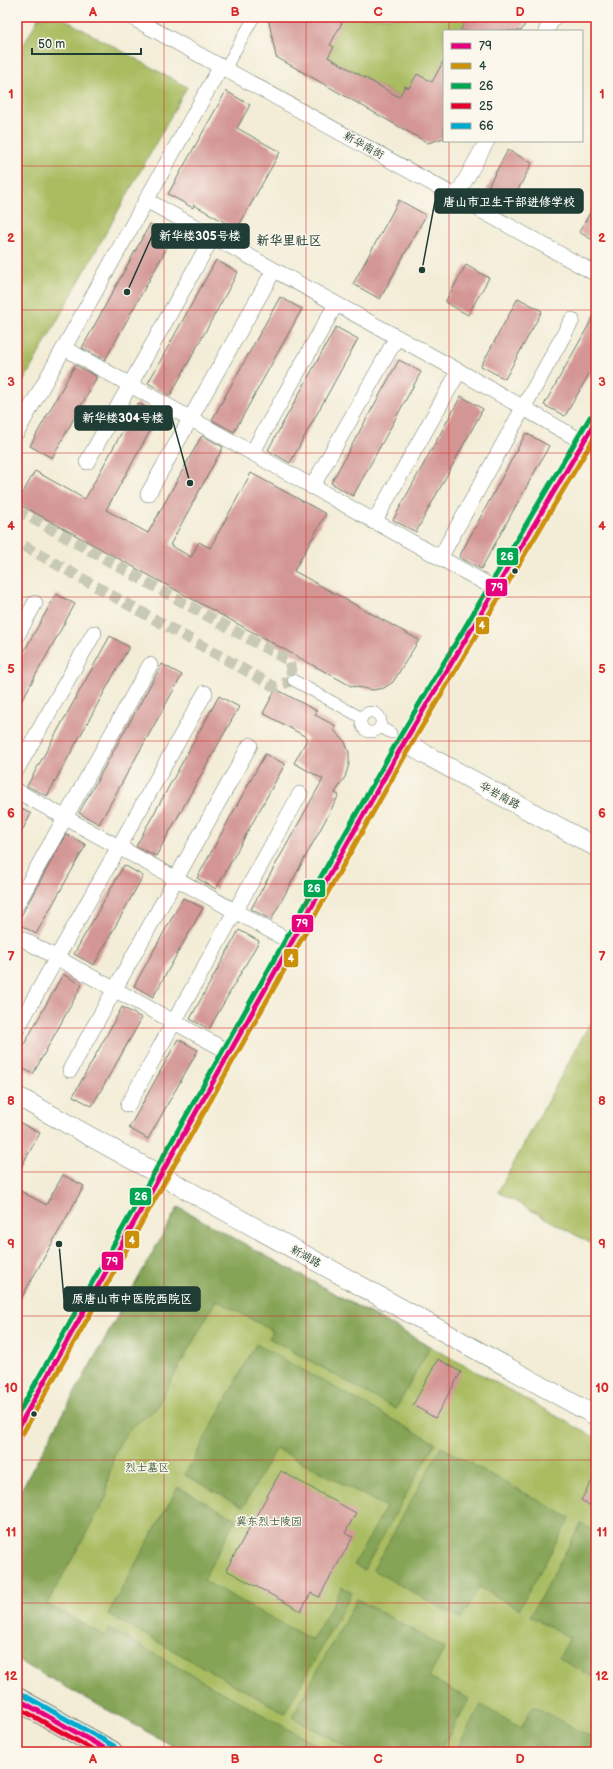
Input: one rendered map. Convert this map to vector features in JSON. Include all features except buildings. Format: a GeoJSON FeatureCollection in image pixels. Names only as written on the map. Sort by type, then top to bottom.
{"type":"FeatureCollection","features":[{"type":"Feature","properties":{"kind":"main road"},"geometry":{"type":"LineString","coordinates":[[17,1700],[110,1752]]}},
{"type":"Feature","properties":{"kind":"street","name":"新华南街"},"geometry":{"type":"LineString","coordinates":[[131,17],[596,274]]}},
{"type":"Feature","properties":{"kind":"street"},"geometry":{"type":"LineString","coordinates":[[17,432],[146,200],[254,17]]}},
{"type":"Feature","properties":{"kind":"street"},"geometry":{"type":"LineString","coordinates":[[547,30],[554,17]]}},
{"type":"Feature","properties":{"kind":"street"},"geometry":{"type":"LineString","coordinates":[[456,196],[485,142]]}},
{"type":"Feature","properties":{"kind":"street"},"geometry":{"type":"LineString","coordinates":[[146,200],[459,371],[583,442]]}},
{"type":"Feature","properties":{"kind":"street"},"geometry":{"type":"LineString","coordinates":[[87,462],[213,236]]}},
{"type":"Feature","properties":{"kind":"street"},"geometry":{"type":"LineString","coordinates":[[148,494],[189,418],[274,270]]}},
{"type":"Feature","properties":{"kind":"street"},"geometry":{"type":"LineString","coordinates":[[252,453],[336,304]]}},
{"type":"Feature","properties":{"kind":"street"},"geometry":{"type":"LineString","coordinates":[[440,558],[572,320]]}},
{"type":"Feature","properties":{"kind":"street"},"geometry":{"type":"LineString","coordinates":[[312,487],[397,337]]}},
{"type":"Feature","properties":{"kind":"street"},"geometry":{"type":"LineString","coordinates":[[64,348],[496,589]]}},
{"type":"Feature","properties":{"kind":"street"},"geometry":{"type":"LineString","coordinates":[[374,522],[459,371]]}},
{"type":"Feature","properties":{"kind":"street"},"geometry":{"type":"LineString","coordinates":[[17,1430],[291,942],[398,737],[496,589],[596,421]]}},
{"type":"Feature","properties":{"kind":"street"},"geometry":{"type":"LineString","coordinates":[[17,636],[35,603]]}},
{"type":"Feature","properties":{"kind":"street"},"geometry":{"type":"LineString","coordinates":[[17,769],[94,633]]}},
{"type":"Feature","properties":{"kind":"street"},"geometry":{"type":"LineString","coordinates":[[17,904],[150,665]]}},
{"type":"Feature","properties":{"kind":"street"},"geometry":{"type":"LineString","coordinates":[[293,680],[362,718],[369,713],[375,713],[381,721],[380,727],[398,737]]}},
{"type":"Feature","properties":{"kind":"street"},"geometry":{"type":"LineString","coordinates":[[17,1029],[205,693]]}},
{"type":"Feature","properties":{"kind":"street","name":"华岩南路"},"geometry":{"type":"LineString","coordinates":[[398,737],[426,755],[596,847]]}},
{"type":"Feature","properties":{"kind":"street"},"geometry":{"type":"LineString","coordinates":[[70,1070],[250,745]]}},
{"type":"Feature","properties":{"kind":"street"},"geometry":{"type":"LineString","coordinates":[[17,791],[236,910],[291,942]]}},
{"type":"Feature","properties":{"kind":"street"},"geometry":{"type":"LineString","coordinates":[[128,1105],[300,794]]}},
{"type":"Feature","properties":{"kind":"street"},"geometry":{"type":"LineString","coordinates":[[17,936],[229,1052]]}},
{"type":"Feature","properties":{"kind":"street","name":"新湖路"},"geometry":{"type":"LineString","coordinates":[[17,1096],[596,1416]]}},
{"type":"Feature","properties":{"kind":"green space"},"geometry":{"type":"Polygon","coordinates":[[[39,17],[60,17],[187,87],[17,393],[17,57],[39,17]]]}},
{"type":"Feature","properties":{"kind":"green space"},"geometry":{"type":"Polygon","coordinates":[[[310,17],[491,17],[484,30],[443,30],[443,103],[435,117],[297,40],[310,17]]]}},
{"type":"Feature","properties":{"kind":"green space"},"geometry":{"type":"Polygon","coordinates":[[[590,1023],[596,1026],[596,1243],[592,1244],[498,1192],[590,1023]]]}},
{"type":"Feature","properties":{"kind":"green space","name":"冀东烈士陵园"},"geometry":{"type":"Polygon","coordinates":[[[178,1207],[596,1438],[596,1752],[184,1752],[17,1660],[17,1497],[178,1207]]]}},
{"type":"Feature","properties":{"kind":"green space"},"geometry":{"type":"Polygon","coordinates":[[[178,1207],[430,1347],[396,1409],[269,1338],[273,1331],[216,1300],[155,1410],[134,1425],[123,1438],[115,1452],[107,1483],[107,1496],[47,1604],[105,1636],[110,1629],[329,1752],[184,1752],[17,1660],[17,1497],[178,1207]]]}},
{"type":"Feature","properties":{"kind":"green space"},"geometry":{"type":"Polygon","coordinates":[[[256,1344],[435,1443],[364,1570],[354,1565],[386,1507],[276,1448],[243,1507],[185,1475],[256,1344]]]}},
{"type":"Feature","properties":{"kind":"green space"},"geometry":{"type":"Polygon","coordinates":[[[441,1447],[570,1518],[519,1609],[479,1587],[461,1619],[373,1570],[441,1447]]]}},
{"type":"Feature","properties":{"kind":"green space"},"geometry":{"type":"Polygon","coordinates":[[[178,1487],[236,1519],[203,1580],[312,1640],[342,1587],[352,1592],[285,1713],[108,1614],[178,1487]]]}},
{"type":"Feature","properties":{"kind":"green space"},"geometry":{"type":"Polygon","coordinates":[[[581,1524],[596,1532],[596,1679],[559,1658],[570,1638],[530,1616],[581,1524]]]}},
{"type":"Feature","properties":{"kind":"green space"},"geometry":{"type":"Polygon","coordinates":[[[357,1599],[445,1648],[429,1677],[469,1699],[440,1752],[356,1752],[292,1717],[357,1599]]]}},
{"type":"Feature","properties":{"kind":"green space"},"geometry":{"type":"Polygon","coordinates":[[[481,1705],[521,1728],[533,1706],[596,1740],[596,1752],[455,1752],[481,1705]]]}},
{"type":"Feature","properties":{"kind":"tunnel"},"geometry":{"type":"LineString","coordinates":[[17,510],[289,661],[293,680],[275,687],[17,542]]}},
{"type":"Feature","properties":{"kind":"transit line","name":"26"},"geometry":{"type":"LineString","coordinates":[[17,1416],[399,738],[590,417]]}},
{"type":"Feature","properties":{"kind":"transit line","name":"79"},"geometry":{"type":"LineString","coordinates":[[17,1430],[405,741],[596,421]]}},
{"type":"Feature","properties":{"kind":"transit line","name":"4"},"geometry":{"type":"LineString","coordinates":[[23,1433],[411,745],[596,435]]}},
{"type":"Feature","properties":{"kind":"transit line","name":"66"},"geometry":{"type":"LineString","coordinates":[[20,1693],[114,1746]]}},
{"type":"Feature","properties":{"kind":"transit line","name":"79"},"geometry":{"type":"LineString","coordinates":[[17,1699],[111,1752]]}},
{"type":"Feature","properties":{"kind":"transit line","name":"25"},"geometry":{"type":"LineString","coordinates":[[17,1707],[97,1752]]}},
{"type":"Feature","properties":{"kind":"place","name":"唐山市卫生干部进修学校"},"geometry":{"type":"Point","coordinates":[422,270]}},
{"type":"Feature","properties":{"kind":"place","name":"新华楼305号楼"},"geometry":{"type":"Point","coordinates":[127,292]}},
{"type":"Feature","properties":{"kind":"place","name":"新华楼304号楼"},"geometry":{"type":"Point","coordinates":[190,483]}},
{"type":"Feature","properties":{"kind":"place","name":"原唐山市中医院西院区"},"geometry":{"type":"Point","coordinates":[59,1244]}},
{"type":"Feature","properties":{"kind":"district","name":"新华里社区"},"geometry":{"type":"Point","coordinates":[289,240]}},
{"type":"Feature","properties":{"kind":"park label","name":"烈士墓区"},"geometry":{"type":"Point","coordinates":[147,1467]}}]}
